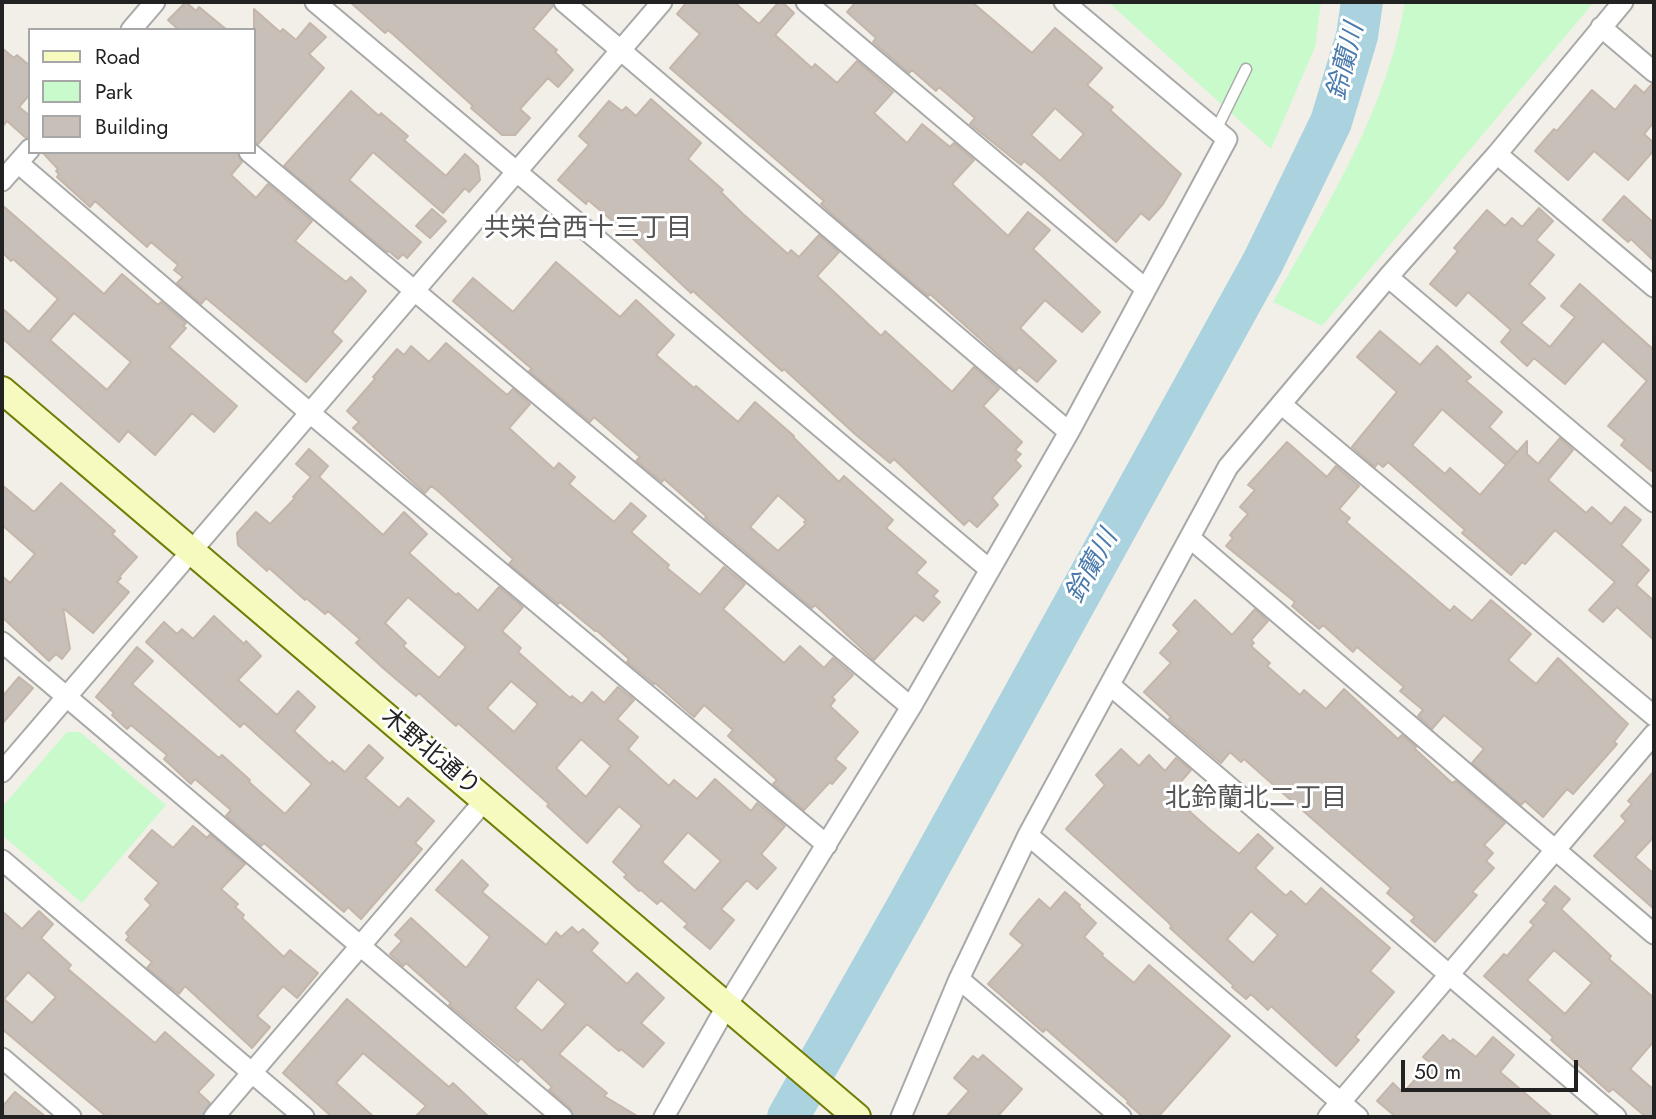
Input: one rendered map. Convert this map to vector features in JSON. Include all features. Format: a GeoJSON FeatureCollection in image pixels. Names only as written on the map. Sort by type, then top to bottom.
{"type":"FeatureCollection","features":[{"type":"Feature","properties":{"kind":"street"},"geometry":{"type":"LineString","coordinates":[[133,28],[155,2]]}},
{"type":"Feature","properties":{"kind":"street"},"geometry":{"type":"LineString","coordinates":[[315,2],[989,569]]}},
{"type":"Feature","properties":{"kind":"street"},"geometry":{"type":"LineString","coordinates":[[564,2],[1069,432]]}},
{"type":"Feature","properties":{"kind":"street"},"geometry":{"type":"LineString","coordinates":[[2,772],[412,290],[662,2]]}},
{"type":"Feature","properties":{"kind":"street"},"geometry":{"type":"LineString","coordinates":[[806,2],[1146,289]]}},
{"type":"Feature","properties":{"kind":"street"},"geometry":{"type":"LineString","coordinates":[[664,1117],[726,1007],[911,707],[1069,432],[1227,139],[1065,2]]}},
{"type":"Feature","properties":{"kind":"street"},"geometry":{"type":"LineString","coordinates":[[901,1117],[959,979],[1028,835],[1228,467],[1388,277],[1497,154],[1623,2]]}},
{"type":"Feature","properties":{"kind":"street"},"geometry":{"type":"LineString","coordinates":[[1601,27],[1654,72]]}},
{"type":"Feature","properties":{"kind":"street"},"geometry":{"type":"LineString","coordinates":[[251,154],[911,707]]}},
{"type":"Feature","properties":{"kind":"street"},"geometry":{"type":"LineString","coordinates":[[1497,154],[1654,287]]}},
{"type":"Feature","properties":{"kind":"street"},"geometry":{"type":"LineString","coordinates":[[2,181],[24,156],[310,413],[827,845]]}},
{"type":"Feature","properties":{"kind":"street"},"geometry":{"type":"LineString","coordinates":[[1388,277],[1654,502]]}},
{"type":"Feature","properties":{"kind":"street","name":"木野北通り"},"geometry":{"type":"LineString","coordinates":[[2,390],[857,1117]]}},
{"type":"Feature","properties":{"kind":"street"},"geometry":{"type":"LineString","coordinates":[[1281,404],[1654,716]]}},
{"type":"Feature","properties":{"kind":"street"},"geometry":{"type":"LineString","coordinates":[[1190,538],[1654,934]]}},
{"type":"Feature","properties":{"kind":"street"},"geometry":{"type":"LineString","coordinates":[[2,642],[562,1117]]}},
{"type":"Feature","properties":{"kind":"street"},"geometry":{"type":"LineString","coordinates":[[1111,686],[1616,1117]]}},
{"type":"Feature","properties":{"kind":"street"},"geometry":{"type":"LineString","coordinates":[[1335,1110],[1654,734]]}},
{"type":"Feature","properties":{"kind":"street"},"geometry":{"type":"LineString","coordinates":[[214,1117],[485,800]]}},
{"type":"Feature","properties":{"kind":"street"},"geometry":{"type":"LineString","coordinates":[[1028,835],[1335,1110],[1358,1117]]}},
{"type":"Feature","properties":{"kind":"street"},"geometry":{"type":"LineString","coordinates":[[2,860],[304,1117]]}},
{"type":"Feature","properties":{"kind":"street"},"geometry":{"type":"LineString","coordinates":[[959,979],[1121,1117]]}},
{"type":"Feature","properties":{"kind":"street"},"geometry":{"type":"LineString","coordinates":[[2,1058],[71,1117]]}},
{"type":"Feature","properties":{"kind":"lane"},"geometry":{"type":"LineString","coordinates":[[1216,131],[1246,69]]}},
{"type":"Feature","properties":{"kind":"green space"},"geometry":{"type":"Polygon","coordinates":[[[1108,2],[1321,2],[1315,47],[1271,149],[1108,2]]]}},
{"type":"Feature","properties":{"kind":"green space"},"geometry":{"type":"Polygon","coordinates":[[[1405,2],[1594,2],[1322,326],[1273,302],[1333,194],[1369,119],[1396,42],[1405,2]]]}},
{"type":"Feature","properties":{"kind":"green space"},"geometry":{"type":"Polygon","coordinates":[[[67,732],[80,732],[166,805],[82,903],[2,835],[2,807],[67,732]]]}},
{"type":"Feature","properties":{"kind":"building"},"geometry":{"type":"Polygon","coordinates":[[[186,2],[196,11],[199,7],[225,28],[177,28],[168,20],[186,2]]]}},
{"type":"Feature","properties":{"kind":"building"},"geometry":{"type":"Polygon","coordinates":[[[350,2],[552,2],[553,6],[533,29],[557,50],[555,52],[573,70],[558,87],[548,78],[520,109],[530,118],[515,135],[502,135],[395,36],[388,30],[385,33],[350,2]]]}},
{"type":"Feature","properties":{"kind":"building"},"geometry":{"type":"Polygon","coordinates":[[[687,2],[734,2],[759,24],[782,2],[794,13],[775,35],[812,68],[815,64],[837,83],[857,61],[893,92],[874,113],[907,143],[922,124],[950,147],[954,143],[974,160],[952,184],[1008,236],[1028,212],[1050,230],[1033,249],[1100,312],[1082,332],[1045,300],[1020,328],[1056,361],[1037,382],[1019,367],[1016,371],[930,294],[928,296],[835,217],[821,204],[824,201],[670,68],[700,34],[677,14],[687,2]]]}},
{"type":"Feature","properties":{"kind":"building"},"geometry":{"type":"Polygon","coordinates":[[[856,2],[972,2],[1032,53],[1055,28],[1102,68],[1087,85],[1113,107],[1110,110],[1181,174],[1163,204],[1149,220],[1141,213],[1116,242],[1024,161],[1021,165],[970,124],[975,118],[939,87],[936,91],[912,70],[909,73],[873,42],[876,38],[847,12],[856,2]],[[1055,108],[1031,135],[1060,161],[1084,134],[1055,108]]]}},
{"type":"Feature","properties":{"kind":"building"},"geometry":{"type":"Polygon","coordinates":[[[254,9],[280,32],[283,29],[296,40],[310,23],[326,37],[309,54],[324,68],[258,144],[256,28],[254,9]]]}},
{"type":"Feature","properties":{"kind":"building"},"geometry":{"type":"Polygon","coordinates":[[[2,48],[28,64],[28,96],[19,107],[28,114],[28,138],[7,121],[2,127],[2,48]]]}},
{"type":"Feature","properties":{"kind":"building"},"geometry":{"type":"Polygon","coordinates":[[[1652,84],[1654,122],[1644,134],[1654,143],[1654,150],[1628,180],[1594,151],[1568,180],[1535,151],[1554,129],[1557,131],[1592,90],[1615,110],[1635,85],[1644,93],[1652,84]]]}},
{"type":"Feature","properties":{"kind":"building"},"geometry":{"type":"Polygon","coordinates":[[[351,91],[379,116],[381,113],[408,136],[404,140],[446,176],[465,154],[478,166],[480,180],[469,192],[465,188],[443,213],[373,152],[349,180],[421,242],[407,258],[403,254],[398,259],[387,252],[284,166],[351,91]]]}},
{"type":"Feature","properties":{"kind":"building"},"geometry":{"type":"Polygon","coordinates":[[[651,99],[701,143],[688,159],[788,254],[791,250],[799,257],[819,235],[839,252],[817,276],[881,336],[885,331],[952,392],[974,367],[999,389],[983,406],[1022,442],[1015,450],[1021,454],[1015,460],[1021,466],[992,498],[998,505],[977,527],[969,520],[964,525],[894,459],[890,463],[856,435],[784,369],[782,371],[693,291],[691,293],[588,200],[586,204],[558,180],[589,145],[579,136],[609,101],[622,111],[626,107],[636,116],[651,99]]]}},
{"type":"Feature","properties":{"kind":"building"},"geometry":{"type":"Polygon","coordinates":[[[44,154],[238,154],[242,162],[231,175],[256,198],[268,184],[312,221],[295,241],[346,282],[351,277],[366,291],[332,332],[342,341],[306,382],[206,298],[201,304],[177,283],[183,277],[174,270],[178,265],[151,242],[147,247],[95,201],[90,207],[57,177],[58,169],[44,154]]]}},
{"type":"Feature","properties":{"kind":"building"},"geometry":{"type":"Polygon","coordinates":[[[1624,196],[1654,223],[1654,261],[1631,239],[1628,242],[1603,220],[1624,196]]]}},
{"type":"Feature","properties":{"kind":"building"},"geometry":{"type":"Polygon","coordinates":[[[2,205],[104,294],[122,274],[158,305],[161,302],[186,323],[183,326],[186,328],[169,347],[237,406],[214,432],[192,413],[155,455],[128,431],[119,442],[2,338],[2,308],[29,332],[58,299],[2,252],[2,205]],[[74,313],[50,340],[107,390],[131,362],[74,313]]]}},
{"type":"Feature","properties":{"kind":"building"},"geometry":{"type":"Polygon","coordinates":[[[1539,208],[1553,221],[1536,240],[1554,255],[1529,284],[1545,298],[1521,323],[1550,347],[1575,317],[1561,306],[1580,284],[1654,350],[1654,473],[1621,445],[1625,440],[1608,426],[1647,381],[1603,341],[1565,384],[1534,358],[1527,366],[1501,342],[1511,330],[1468,292],[1456,306],[1430,284],[1458,251],[1454,248],[1487,210],[1505,226],[1512,218],[1522,227],[1539,208]]]}},
{"type":"Feature","properties":{"kind":"building"},"geometry":{"type":"Polygon","coordinates":[[[432,209],[446,221],[430,238],[416,226],[432,209]]]}},
{"type":"Feature","properties":{"kind":"building"},"geometry":{"type":"Polygon","coordinates":[[[556,262],[620,317],[636,300],[674,335],[656,355],[694,388],[696,386],[738,422],[755,402],[794,436],[839,482],[844,476],[893,520],[886,528],[926,562],[916,573],[938,591],[933,596],[940,602],[923,621],[915,615],[874,660],[815,605],[812,608],[705,518],[707,517],[664,479],[662,482],[636,461],[640,457],[594,417],[590,422],[529,371],[532,369],[453,301],[473,278],[513,312],[556,262]],[[778,495],[750,527],[778,551],[806,524],[806,520],[778,495]]]}},
{"type":"Feature","properties":{"kind":"building"},"geometry":{"type":"Polygon","coordinates":[[[1380,331],[1420,365],[1437,346],[1471,377],[1466,381],[1502,412],[1489,427],[1517,452],[1506,465],[1442,409],[1412,445],[1445,474],[1450,468],[1480,495],[1527,441],[1527,454],[1538,464],[1560,438],[1573,450],[1548,480],[1586,513],[1592,507],[1611,524],[1625,507],[1641,520],[1621,545],[1649,570],[1636,585],[1654,601],[1654,640],[1617,607],[1603,622],[1589,610],[1615,582],[1555,530],[1525,564],[1522,562],[1511,575],[1462,533],[1465,530],[1388,462],[1383,467],[1378,463],[1375,467],[1352,447],[1397,392],[1357,357],[1380,331]]]}},
{"type":"Feature","properties":{"kind":"building"},"geometry":{"type":"Polygon","coordinates":[[[446,343],[507,395],[513,389],[530,404],[509,428],[554,469],[559,463],[575,477],[569,484],[614,522],[631,503],[646,516],[631,532],[669,565],[667,568],[700,595],[724,567],[745,584],[723,609],[784,663],[800,646],[824,668],[833,658],[853,675],[832,697],[835,700],[830,706],[858,732],[835,759],[846,768],[804,810],[773,784],[777,780],[728,736],[733,730],[704,705],[694,717],[627,662],[629,659],[596,630],[560,602],[558,604],[509,564],[513,559],[438,491],[431,486],[425,493],[353,428],[359,422],[347,411],[397,349],[404,355],[411,346],[429,362],[446,343]]]}},
{"type":"Feature","properties":{"kind":"building"},"geometry":{"type":"Polygon","coordinates":[[[1287,442],[1327,477],[1336,466],[1359,486],[1339,509],[1350,518],[1346,522],[1450,611],[1454,606],[1472,621],[1491,600],[1531,634],[1508,660],[1536,684],[1558,658],[1628,724],[1614,742],[1617,744],[1573,794],[1567,789],[1543,817],[1525,801],[1521,805],[1472,763],[1484,749],[1444,715],[1432,729],[1418,716],[1423,710],[1400,691],[1404,687],[1357,647],[1353,652],[1323,625],[1319,629],[1292,606],[1295,602],[1226,546],[1233,538],[1230,535],[1248,514],[1240,507],[1255,490],[1248,485],[1287,442]]]}},
{"type":"Feature","properties":{"kind":"building"},"geometry":{"type":"Polygon","coordinates":[[[309,449],[328,466],[319,477],[383,535],[404,512],[427,534],[409,553],[478,611],[499,587],[523,607],[502,631],[521,648],[518,652],[570,698],[572,696],[582,704],[592,692],[604,703],[618,687],[634,700],[617,719],[638,737],[628,749],[669,786],[674,780],[697,799],[715,779],[751,811],[757,803],[785,826],[761,854],[776,868],[757,889],[747,880],[721,909],[734,920],[710,949],[684,927],[688,924],[661,900],[657,904],[639,891],[613,862],[642,826],[619,806],[587,843],[547,806],[549,804],[458,723],[456,726],[419,693],[416,696],[383,668],[356,643],[360,639],[328,611],[325,614],[306,598],[305,600],[238,545],[237,533],[256,512],[270,524],[311,477],[296,464],[309,449]],[[408,597],[385,623],[406,643],[403,646],[439,678],[466,647],[408,597]],[[511,681],[487,708],[514,732],[538,704],[511,681]],[[581,739],[556,768],[586,797],[611,766],[581,739]],[[688,832],[662,862],[695,891],[721,861],[688,832]]]}},
{"type":"Feature","properties":{"kind":"building"},"geometry":{"type":"Polygon","coordinates":[[[61,483],[115,531],[112,534],[137,557],[117,582],[129,592],[93,633],[63,608],[70,649],[62,659],[56,654],[49,661],[2,617],[2,576],[10,583],[35,554],[2,525],[2,485],[34,512],[61,483]]]}},
{"type":"Feature","properties":{"kind":"building"},"geometry":{"type":"Polygon","coordinates":[[[1195,600],[1232,635],[1255,609],[1268,621],[1251,640],[1254,643],[1251,646],[1270,663],[1267,666],[1300,695],[1304,690],[1326,709],[1344,689],[1398,739],[1402,735],[1452,783],[1456,781],[1505,823],[1484,845],[1493,853],[1486,861],[1494,868],[1472,892],[1477,895],[1435,942],[1411,921],[1415,917],[1387,893],[1391,888],[1244,759],[1241,762],[1230,752],[1221,763],[1169,719],[1171,717],[1144,692],[1171,663],[1160,653],[1179,631],[1173,625],[1195,600]]]}},
{"type":"Feature","properties":{"kind":"building"},"geometry":{"type":"Polygon","coordinates":[[[214,616],[261,656],[238,680],[277,715],[298,691],[315,707],[294,731],[330,764],[332,761],[345,772],[369,745],[383,758],[365,778],[399,808],[408,798],[434,821],[415,843],[422,849],[361,919],[348,907],[344,912],[264,843],[261,846],[226,816],[231,810],[195,779],[191,784],[164,759],[167,755],[131,725],[127,729],[96,697],[137,647],[153,661],[132,684],[219,758],[222,755],[285,814],[312,784],[244,723],[240,727],[146,642],[164,622],[177,634],[182,629],[193,639],[214,616]]]}},
{"type":"Feature","properties":{"kind":"building"},"geometry":{"type":"Polygon","coordinates":[[[19,677],[33,688],[2,724],[2,697],[19,677]]]}},
{"type":"Feature","properties":{"kind":"building"},"geometry":{"type":"Polygon","coordinates":[[[1121,749],[1139,766],[1149,755],[1165,771],[1176,758],[1191,770],[1170,794],[1207,827],[1239,854],[1258,834],[1273,848],[1255,868],[1286,896],[1291,891],[1306,905],[1321,888],[1390,948],[1370,971],[1394,992],[1355,1037],[1359,1040],[1336,1066],[1271,1006],[1268,1010],[1251,994],[1246,999],[1232,987],[1234,986],[1170,928],[1172,927],[1168,922],[1066,829],[1105,785],[1096,775],[1121,749]],[[1251,911],[1227,939],[1253,963],[1278,935],[1251,911]]]}},
{"type":"Feature","properties":{"kind":"building"},"geometry":{"type":"Polygon","coordinates":[[[1654,771],[1654,837],[1635,857],[1654,874],[1654,909],[1594,856],[1626,821],[1621,816],[1632,804],[1628,801],[1654,771]]]}},
{"type":"Feature","properties":{"kind":"building"},"geometry":{"type":"Polygon","coordinates":[[[193,826],[207,838],[210,834],[245,864],[221,889],[238,904],[235,907],[244,915],[242,918],[284,957],[290,950],[318,973],[297,998],[283,986],[257,1016],[270,1027],[252,1048],[185,986],[179,994],[147,968],[152,962],[126,940],[129,937],[126,933],[151,905],[145,899],[159,883],[129,857],[152,830],[173,848],[193,826]]]}},
{"type":"Feature","properties":{"kind":"building"},"geometry":{"type":"Polygon","coordinates":[[[462,860],[488,885],[482,892],[546,945],[556,932],[561,937],[572,927],[578,933],[583,929],[598,943],[591,951],[627,984],[637,973],[664,998],[641,1023],[664,1043],[643,1067],[587,1024],[559,1054],[607,1093],[604,1096],[639,1117],[574,1117],[570,1108],[549,1090],[552,1087],[521,1058],[518,1062],[449,1005],[451,1003],[406,963],[403,966],[390,954],[402,941],[395,935],[411,918],[466,968],[490,937],[436,890],[462,860]],[[538,979],[515,1008],[542,1031],[566,1004],[538,979]]]}},
{"type":"Feature","properties":{"kind":"building"},"geometry":{"type":"Polygon","coordinates":[[[1555,886],[1570,899],[1561,909],[1611,956],[1609,959],[1654,998],[1654,1041],[1630,1069],[1654,1090],[1654,1117],[1646,1117],[1613,1089],[1609,1092],[1551,1040],[1553,1037],[1484,976],[1504,954],[1507,956],[1534,925],[1530,922],[1547,903],[1543,900],[1555,886]],[[1554,950],[1527,980],[1565,1014],[1592,983],[1554,950]]]}},
{"type":"Feature","properties":{"kind":"building"},"geometry":{"type":"Polygon","coordinates":[[[1065,892],[1096,923],[1084,937],[1103,954],[1102,956],[1134,983],[1149,965],[1230,1036],[1158,1117],[1143,1117],[1046,1029],[1043,1032],[988,984],[1023,945],[1010,934],[1019,922],[1039,899],[1050,909],[1065,892]]]}},
{"type":"Feature","properties":{"kind":"building"},"geometry":{"type":"Polygon","coordinates":[[[2,911],[22,929],[39,911],[53,924],[41,938],[71,965],[68,969],[155,1043],[165,1032],[214,1075],[198,1092],[210,1103],[202,1117],[107,1117],[2,1029],[2,911]],[[28,972],[4,999],[32,1023],[56,997],[28,972]]]}},
{"type":"Feature","properties":{"kind":"building"},"geometry":{"type":"Polygon","coordinates":[[[347,999],[449,1087],[453,1083],[489,1117],[415,1117],[426,1106],[363,1053],[336,1083],[374,1117],[332,1117],[283,1073],[347,999]]]}},
{"type":"Feature","properties":{"kind":"building"},"geometry":{"type":"Polygon","coordinates":[[[1443,1035],[1450,1042],[1453,1039],[1476,1057],[1493,1037],[1514,1055],[1500,1072],[1553,1117],[1396,1117],[1377,1101],[1393,1083],[1403,1093],[1430,1063],[1423,1057],[1443,1035]]]}},
{"type":"Feature","properties":{"kind":"building"},"geometry":{"type":"Polygon","coordinates":[[[983,1055],[1022,1089],[997,1117],[946,1117],[969,1091],[954,1078],[973,1056],[978,1060],[983,1055]]]}},
{"type":"Feature","properties":{"kind":"building"},"geometry":{"type":"Polygon","coordinates":[[[15,1092],[46,1117],[2,1117],[2,1107],[15,1092]]]}},
{"type":"Feature","properties":{"kind":"waterway","name":"鈴蘭川"},"geometry":{"type":"LineString","coordinates":[[788,1117],[1263,262],[1331,122],[1357,36],[1362,2]]}},
{"type":"Feature","properties":{"kind":"district","name":"共栄台西十三丁目"},"geometry":{"type":"Point","coordinates":[588,230]}},
{"type":"Feature","properties":{"kind":"district","name":"北鈴蘭北二丁目"},"geometry":{"type":"Point","coordinates":[1256,800]}}]}
